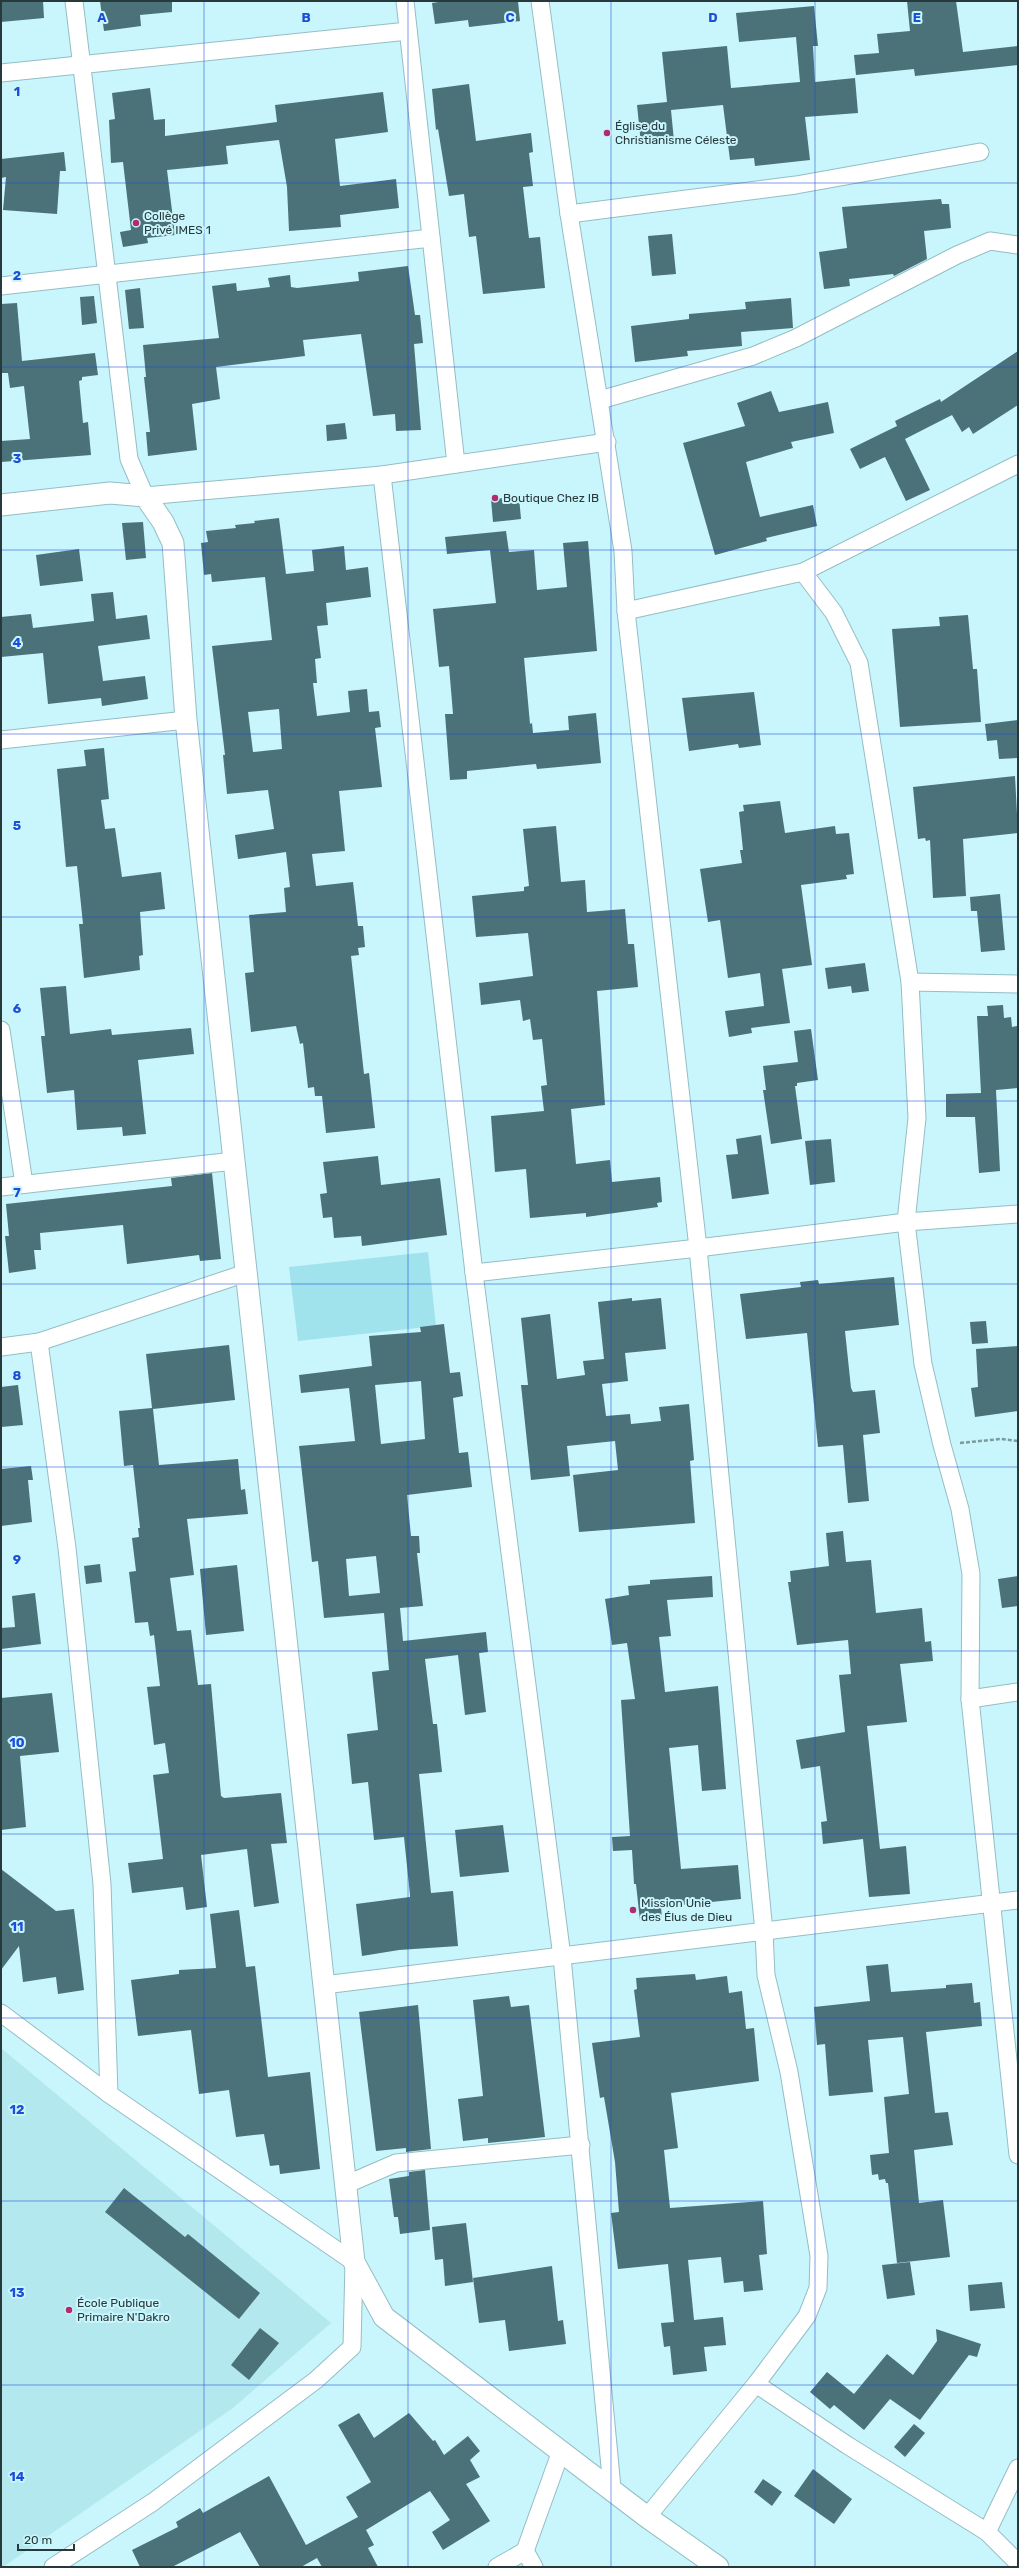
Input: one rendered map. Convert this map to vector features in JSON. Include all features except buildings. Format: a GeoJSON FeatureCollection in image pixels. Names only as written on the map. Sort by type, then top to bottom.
{"type":"FeatureCollection","features":[{"type":"Feature","properties":{"kind":"street"},"geometry":{"type":"LineString","coordinates":[[53,2567],[159,2497],[316,2380],[352,2347],[354,2262],[186,720],[173,543],[163,522],[145,496],[129,459],[118,377],[108,274],[74,1]]}},
{"type":"Feature","properties":{"kind":"street"},"geometry":{"type":"LineString","coordinates":[[404,1],[456,464]]}},
{"type":"Feature","properties":{"kind":"street"},"geometry":{"type":"LineString","coordinates":[[540,1],[569,214],[600,400],[623,552],[626,611],[698,1248],[764,1932],[766,1975],[789,2072],[819,2256],[818,2288],[807,2316],[756,2384],[647,2517]]}},
{"type":"Feature","properties":{"kind":"street"},"geometry":{"type":"LineString","coordinates":[[1,73],[408,32]]}},
{"type":"Feature","properties":{"kind":"street"},"geometry":{"type":"LineString","coordinates":[[569,214],[796,185],[980,152]]}},
{"type":"Feature","properties":{"kind":"street"},"geometry":{"type":"LineString","coordinates":[[1,286],[431,238]]}},
{"type":"Feature","properties":{"kind":"street"},"geometry":{"type":"LineString","coordinates":[[600,400],[753,356],[796,338],[957,255],[990,241],[1018,245]]}},
{"type":"Feature","properties":{"kind":"street"},"geometry":{"type":"LineString","coordinates":[[1,505],[110,493],[145,496],[382,475],[606,442]]}},
{"type":"Feature","properties":{"kind":"street"},"geometry":{"type":"LineString","coordinates":[[626,611],[803,572],[1018,464]]}},
{"type":"Feature","properties":{"kind":"street"},"geometry":{"type":"LineString","coordinates":[[382,475],[474,1273],[562,1956],[581,2145],[612,2488]]}},
{"type":"Feature","properties":{"kind":"street"},"geometry":{"type":"LineString","coordinates":[[803,572],[834,613],[859,663],[910,982],[917,1118],[906,1222],[923,1364],[942,1445],[960,1509],[971,1574],[970,1699],[990,1902],[1018,2155]]}},
{"type":"Feature","properties":{"kind":"street"},"geometry":{"type":"LineString","coordinates":[[1,740],[186,720]]}},
{"type":"Feature","properties":{"kind":"street"},"geometry":{"type":"LineString","coordinates":[[910,982],[1018,984]]}},
{"type":"Feature","properties":{"kind":"street"},"geometry":{"type":"LineString","coordinates":[[1,1030],[24,1184]]}},
{"type":"Feature","properties":{"kind":"street"},"geometry":{"type":"LineString","coordinates":[[1,1187],[234,1161]]}},
{"type":"Feature","properties":{"kind":"street"},"geometry":{"type":"LineString","coordinates":[[474,1273],[698,1248],[906,1222],[1018,1214]]}},
{"type":"Feature","properties":{"kind":"street"},"geometry":{"type":"LineString","coordinates":[[1,1347],[39,1342],[246,1273]]}},
{"type":"Feature","properties":{"kind":"street"},"geometry":{"type":"LineString","coordinates":[[39,1342],[68,1556],[102,1884],[109,2094]]}},
{"type":"Feature","properties":{"kind":"street"},"geometry":{"type":"LineString","coordinates":[[970,1699],[1018,1692]]}},
{"type":"Feature","properties":{"kind":"street"},"geometry":{"type":"LineString","coordinates":[[324,1985],[764,1932],[990,1902],[1018,1900]]}},
{"type":"Feature","properties":{"kind":"street"},"geometry":{"type":"LineString","coordinates":[[1,2014],[109,2094],[354,2262],[384,2317],[561,2452],[612,2488],[647,2517],[718,2567]]}},
{"type":"Feature","properties":{"kind":"street"},"geometry":{"type":"LineString","coordinates":[[345,2185],[396,2163],[581,2145]]}},
{"type":"Feature","properties":{"kind":"street"},"geometry":{"type":"LineString","coordinates":[[756,2384],[847,2445],[987,2532],[1018,2563]]}},
{"type":"Feature","properties":{"kind":"street"},"geometry":{"type":"LineString","coordinates":[[498,2567],[525,2551],[561,2452]]}},
{"type":"Feature","properties":{"kind":"street"},"geometry":{"type":"LineString","coordinates":[[987,2532],[1018,2468]]}},
{"type":"Feature","properties":{"kind":"street"},"geometry":{"type":"LineString","coordinates":[[525,2551],[534,2567]]}},
{"type":"Feature","properties":{"kind":"path"},"geometry":{"type":"LineString","coordinates":[[942,1445],[1001,1439],[1018,1440]]}},
{"type":"Feature","properties":{"kind":"shaded area"},"geometry":{"type":"Polygon","coordinates":[[[428,1252],[436,1326],[298,1341],[289,1267],[428,1252]]]}},
{"type":"Feature","properties":{"kind":"shaded area"},"geometry":{"type":"Polygon","coordinates":[[[1,2048],[331,2323],[233,2408],[3,2567],[1,2567],[1,2048]]]}},
{"type":"Feature","properties":{"kind":"place","name":"Église du Christianisme Céleste"},"geometry":{"type":"Point","coordinates":[607,133]}},
{"type":"Feature","properties":{"kind":"place","name":"Collège Privé IMES 1"},"geometry":{"type":"Point","coordinates":[136,223]}},
{"type":"Feature","properties":{"kind":"place","name":"Boutique Chez IB"},"geometry":{"type":"Point","coordinates":[495,498]}},
{"type":"Feature","properties":{"kind":"place","name":"Mission Unie des Élus de Dieu"},"geometry":{"type":"Point","coordinates":[633,1910]}},
{"type":"Feature","properties":{"kind":"place","name":"École Publique Primaire N'Dakro"},"geometry":{"type":"Point","coordinates":[69,2310]}}]}
